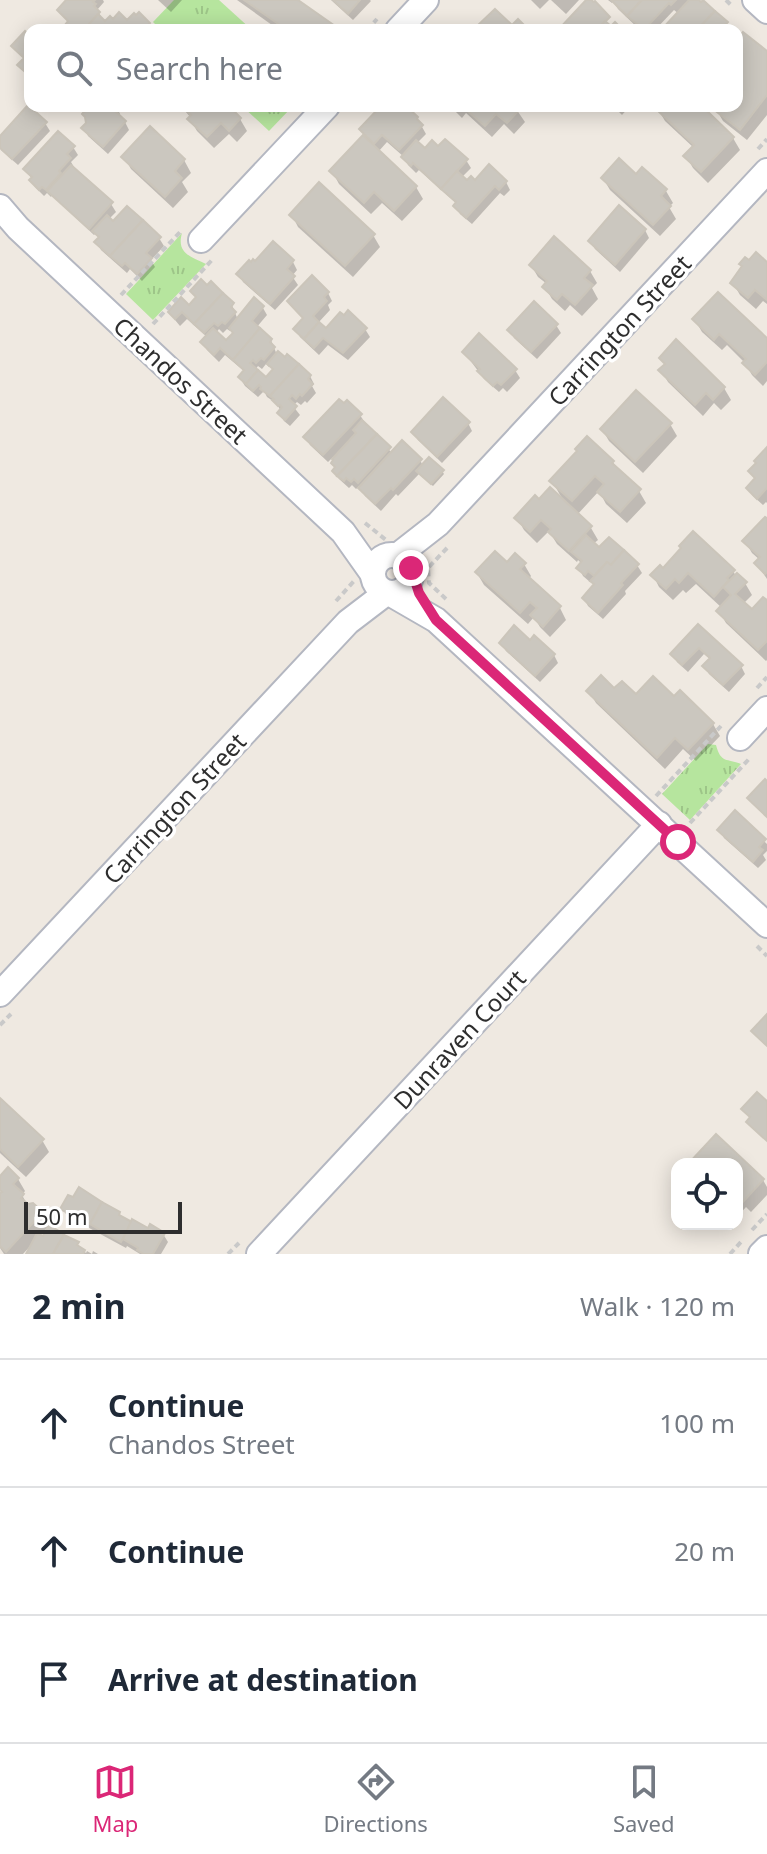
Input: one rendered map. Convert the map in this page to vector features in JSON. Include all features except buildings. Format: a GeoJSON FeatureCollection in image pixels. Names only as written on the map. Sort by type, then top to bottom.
{"type":"FeatureCollection","features":[{"type":"Feature","properties":{"kind":"street"},"geometry":{"type":"LineString","coordinates":[[404,24],[426,0]]}},
{"type":"Feature","properties":{"kind":"street"},"geometry":{"type":"LineString","coordinates":[[755,0],[767,11]]}},
{"type":"Feature","properties":{"kind":"street"},"geometry":{"type":"LineString","coordinates":[[201,240],[321,112]]}},
{"type":"Feature","properties":{"kind":"street","name":"Carrington Street"},"geometry":{"type":"LineString","coordinates":[[401,558],[443,534],[762,161]]}},
{"type":"Feature","properties":{"kind":"street","name":"Chandos Street"},"geometry":{"type":"LineString","coordinates":[[0,207],[9,222],[350,523]]}},
{"type":"Feature","properties":{"kind":"street"},"geometry":{"type":"LineString","coordinates":[[350,523],[355,537],[372,548],[401,558],[419,593],[444,612],[651,817],[762,935]]}},
{"type":"Feature","properties":{"kind":"street"},"geometry":{"type":"LineString","coordinates":[[350,523],[375,582],[444,612]]}},
{"type":"Feature","properties":{"kind":"street"},"geometry":{"type":"LineString","coordinates":[[375,582],[376,562],[386,556],[401,558]]}},
{"type":"Feature","properties":{"kind":"street"},"geometry":{"type":"LineString","coordinates":[[375,582],[404,590],[408,586],[401,558]]}},
{"type":"Feature","properties":{"kind":"street","name":"Carrington Street"},"geometry":{"type":"LineString","coordinates":[[5,1004],[338,616],[375,582]]}},
{"type":"Feature","properties":{"kind":"street"},"geometry":{"type":"LineString","coordinates":[[742,736],[762,698]]}},
{"type":"Feature","properties":{"kind":"street","name":"Dunraven Court"},"geometry":{"type":"LineString","coordinates":[[259,1254],[651,817]]}},
{"type":"Feature","properties":{"kind":"street"},"geometry":{"type":"LineString","coordinates":[[761,1254],[767,1248]]}},
{"type":"Feature","properties":{"kind":"path"},"geometry":{"type":"LineString","coordinates":[[762,161],[767,139]]}},
{"type":"Feature","properties":{"kind":"path"},"geometry":{"type":"LineString","coordinates":[[350,523],[390,540],[401,558]]}},
{"type":"Feature","properties":{"kind":"path"},"geometry":{"type":"LineString","coordinates":[[443,534],[428,568],[429,583],[444,612]]}},
{"type":"Feature","properties":{"kind":"path"},"geometry":{"type":"LineString","coordinates":[[338,616],[354,582],[375,582]]}},
{"type":"Feature","properties":{"kind":"path"},"geometry":{"type":"LineString","coordinates":[[762,698],[767,677]]}},
{"type":"Feature","properties":{"kind":"path"},"geometry":{"type":"LineString","coordinates":[[651,817],[742,736]]}},
{"type":"Feature","properties":{"kind":"path"},"geometry":{"type":"LineString","coordinates":[[692,827],[688,824],[742,736]]}},
{"type":"Feature","properties":{"kind":"path"},"geometry":{"type":"LineString","coordinates":[[762,935],[767,956]]}},
{"type":"Feature","properties":{"kind":"path"},"geometry":{"type":"LineString","coordinates":[[0,1025],[5,1004]]}},
{"type":"Feature","properties":{"kind":"green space"},"geometry":{"type":"Polygon","coordinates":[[[174,0],[219,0],[245,24],[155,24],[153,22],[174,0]]]}},
{"type":"Feature","properties":{"kind":"green space"},"geometry":{"type":"Polygon","coordinates":[[[248,112],[287,112],[269,131],[248,112]]]}},
{"type":"Feature","properties":{"kind":"green space"},"geometry":{"type":"Polygon","coordinates":[[[182,233],[183,250],[206,264],[153,320],[126,294],[182,233]]]}},
{"type":"Feature","properties":{"kind":"green space"},"geometry":{"type":"Polygon","coordinates":[[[708,744],[716,745],[722,758],[741,764],[690,820],[662,794],[708,744]]]}},
{"type":"Feature","properties":{"kind":"route"},"geometry":{"type":"LineString","coordinates":[[411,568],[419,593],[436,620],[678,842]]}}]}
